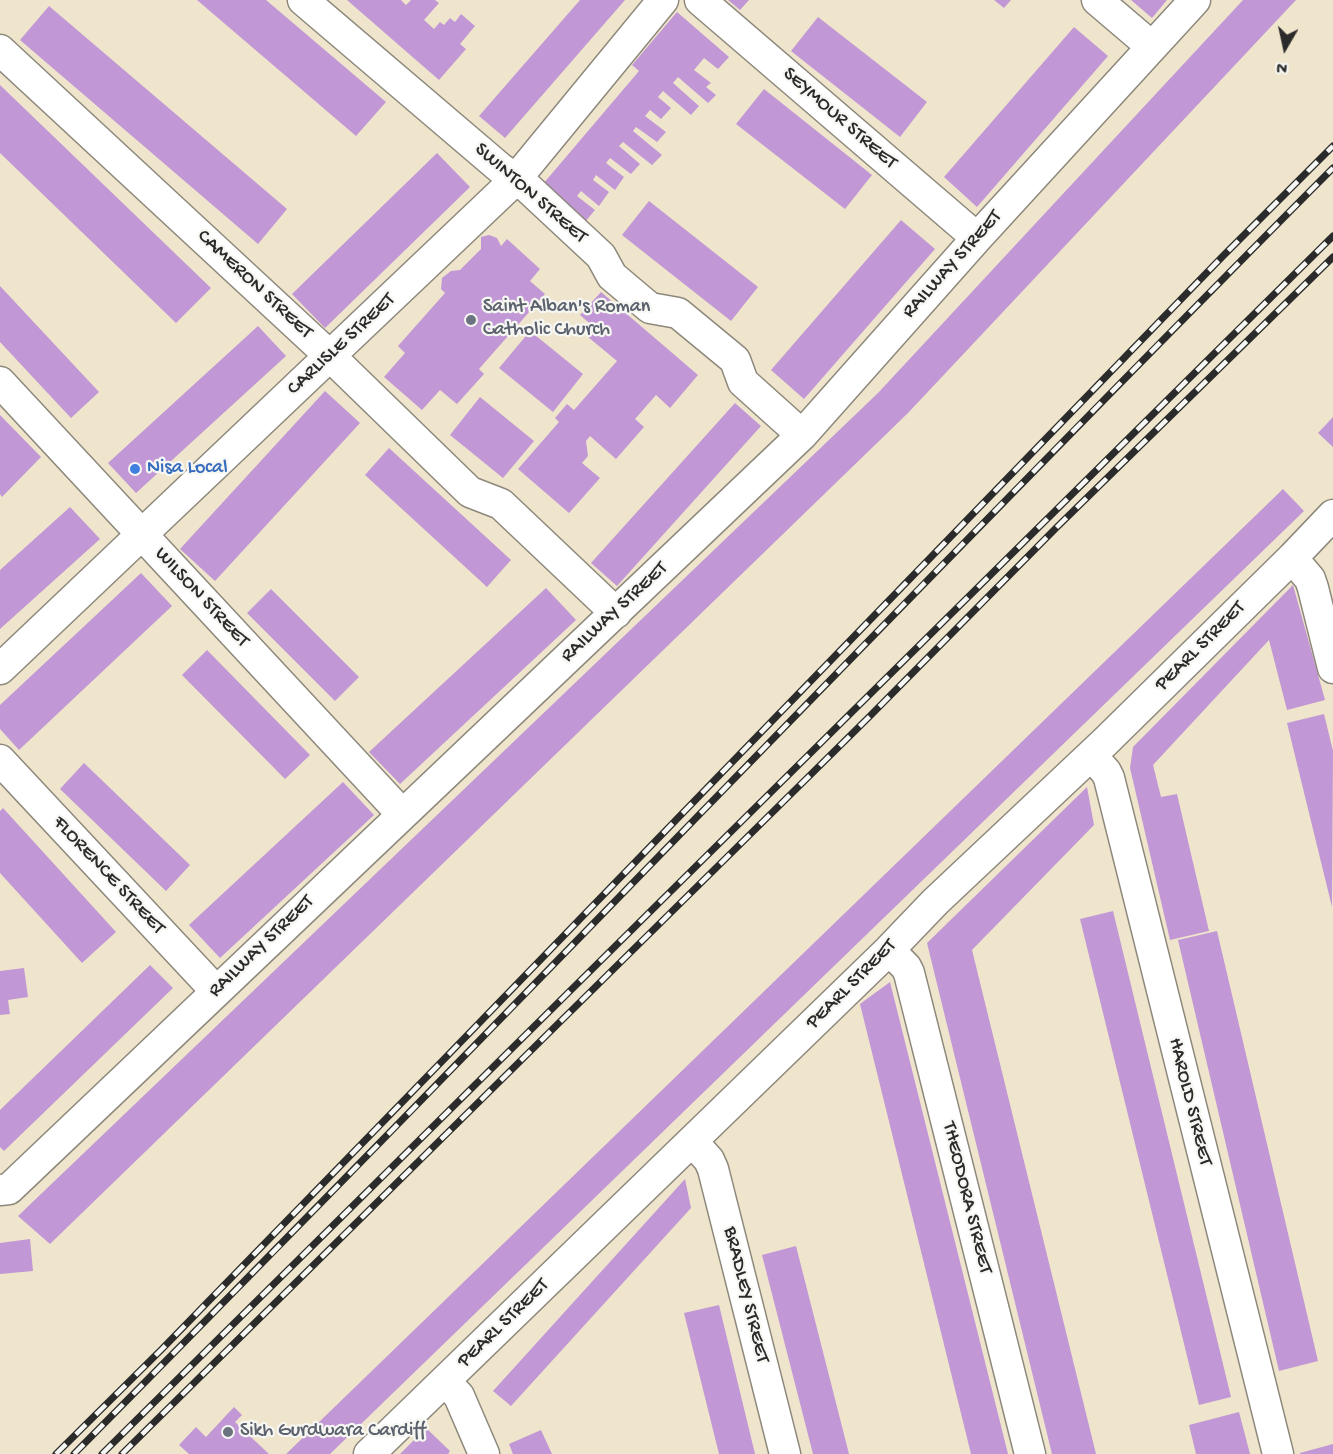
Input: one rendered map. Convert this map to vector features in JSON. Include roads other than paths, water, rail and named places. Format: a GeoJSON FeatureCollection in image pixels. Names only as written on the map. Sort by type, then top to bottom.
{"type":"FeatureCollection","features":[{"type":"Feature","properties":{"kind":"street","name":"SWINTON STREET"},"geometry":{"type":"LineString","coordinates":[[303,0],[500,168],[528,188],[601,256],[612,276],[650,308],[678,313],[735,360],[743,382],[802,435]]}},
{"type":"Feature","properties":{"kind":"street","name":"CARLISLE STREET"},"geometry":{"type":"LineString","coordinates":[[0,669],[516,179],[663,0]]}},
{"type":"Feature","properties":{"kind":"street","name":"SEYMOUR STREET"},"geometry":{"type":"LineString","coordinates":[[700,0],[977,237]]}},
{"type":"Feature","properties":{"kind":"street"},"geometry":{"type":"LineString","coordinates":[[1097,0],[1151,46]]}},
{"type":"Feature","properties":{"kind":"street","name":"RAILWAY STREET"},"geometry":{"type":"LineString","coordinates":[[0,1190],[9,1189],[802,435],[977,237],[1195,0]]}},
{"type":"Feature","properties":{"kind":"street","name":"CAMERON STREET"},"geometry":{"type":"LineString","coordinates":[[0,50],[330,356],[470,492],[501,504],[616,613]]}},
{"type":"Feature","properties":{"kind":"street","name":"WILSON STREET"},"geometry":{"type":"LineString","coordinates":[[0,382],[402,814]]}},
{"type":"Feature","properties":{"kind":"street","name":"PEARL STREET"},"geometry":{"type":"LineString","coordinates":[[369,1454],[889,950],[934,902],[1091,755],[1292,558],[1333,514]]}},
{"type":"Feature","properties":{"kind":"street"},"geometry":{"type":"LineString","coordinates":[[1292,558],[1310,579],[1333,669]]}},
{"type":"Feature","properties":{"kind":"street","name":"HAROLD STREET"},"geometry":{"type":"LineString","coordinates":[[1091,755],[1106,772],[1108,778],[1278,1454]]}},
{"type":"Feature","properties":{"kind":"street","name":"FLORENCE STREET"},"geometry":{"type":"LineString","coordinates":[[0,760],[216,991]]}},
{"type":"Feature","properties":{"kind":"street","name":"THEODORA STREET"},"geometry":{"type":"LineString","coordinates":[[889,950],[909,973],[1030,1454]]}},
{"type":"Feature","properties":{"kind":"street","name":"BRADLEY STREET"},"geometry":{"type":"LineString","coordinates":[[692,1141],[710,1160],[713,1169],[785,1454]]}},
{"type":"Feature","properties":{"kind":"street"},"geometry":{"type":"LineString","coordinates":[[445,1381],[459,1396],[484,1454]]}},
{"type":"Feature","properties":{"kind":"railway"},"geometry":{"type":"LineString","coordinates":[[56,1454],[162,1349],[1222,257],[1333,146]]}},
{"type":"Feature","properties":{"kind":"railway"},"geometry":{"type":"LineString","coordinates":[[74,1454],[1017,488],[1333,168]]}},
{"type":"Feature","properties":{"kind":"railway"},"geometry":{"type":"LineString","coordinates":[[102,1454],[1333,236]]}},
{"type":"Feature","properties":{"kind":"railway"},"geometry":{"type":"LineString","coordinates":[[122,1454],[868,718],[1057,527],[1333,257]]}},
{"type":"Feature","properties":{"kind":"place","name":"Saint Alban's Roman Catholic Church"},"geometry":{"type":"Point","coordinates":[471,320]}},
{"type":"Feature","properties":{"kind":"place","name":"Nisa Local"},"geometry":{"type":"Point","coordinates":[135,469]}},
{"type":"Feature","properties":{"kind":"place","name":"Sikh Gurdwara Cardiff"},"geometry":{"type":"Point","coordinates":[228,1432]}}]}
